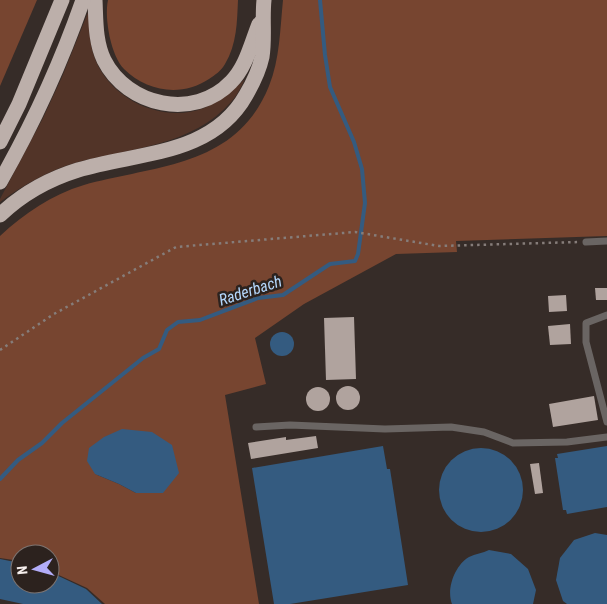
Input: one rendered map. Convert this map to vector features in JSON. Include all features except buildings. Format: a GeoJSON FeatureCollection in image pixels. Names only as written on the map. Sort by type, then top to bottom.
{"type":"FeatureCollection","features":[{"type":"Feature","properties":{"kind":"highway"},"geometry":{"type":"LineString","coordinates":[[0,142],[19,104],[62,0]]}},
{"type":"Feature","properties":{"kind":"highway"},"geometry":{"type":"LineString","coordinates":[[0,182],[37,113],[83,0]]}},
{"type":"Feature","properties":{"kind":"highway"},"geometry":{"type":"LineString","coordinates":[[95,0],[96,34],[104,60],[115,78],[140,96],[154,102],[176,105],[200,101],[220,92],[231,82],[243,66],[263,7]]}},
{"type":"Feature","properties":{"kind":"highway"},"geometry":{"type":"LineString","coordinates":[[0,215],[26,194],[47,182],[79,170],[163,152],[194,141],[220,126],[240,106],[254,80],[262,56],[263,7]]}},
{"type":"Feature","properties":{"kind":"lane"},"geometry":{"type":"LineString","coordinates":[[586,242],[607,241]]}},
{"type":"Feature","properties":{"kind":"lane"},"geometry":{"type":"LineString","coordinates":[[607,315],[586,323],[586,342],[607,422]]}},
{"type":"Feature","properties":{"kind":"lane"},"geometry":{"type":"LineString","coordinates":[[256,427],[290,425],[385,429],[451,427],[484,432],[513,443],[567,442],[607,437]]}},
{"type":"Feature","properties":{"kind":"path"},"geometry":{"type":"LineString","coordinates":[[0,350],[54,314],[176,247],[355,232],[439,246],[586,242]]}},
{"type":"Feature","properties":{"kind":"shaded area"},"geometry":{"type":"Polygon","coordinates":[[[0,0],[37,0],[0,86],[0,0]]]}},
{"type":"Feature","properties":{"kind":"shaded area"},"geometry":{"type":"Polygon","coordinates":[[[108,0],[238,0],[236,33],[229,56],[220,71],[199,85],[176,90],[154,87],[143,83],[124,69],[115,55],[108,26],[108,0]]]}},
{"type":"Feature","properties":{"kind":"shaded area"},"geometry":{"type":"Polygon","coordinates":[[[283,0],[607,0],[607,236],[456,241],[457,252],[396,254],[304,304],[255,338],[266,384],[225,395],[259,604],[105,604],[87,588],[60,576],[60,544],[10,544],[10,560],[0,558],[0,236],[29,212],[60,194],[84,185],[165,167],[191,159],[215,148],[236,133],[254,113],[269,86],[273,76],[283,0]],[[95,474],[119,484],[136,493],[163,493],[95,474]]]}},
{"type":"Feature","properties":{"kind":"shaded area"},"geometry":{"type":"Polygon","coordinates":[[[89,10],[89,29],[92,47],[95,59],[103,74],[126,97],[140,105],[172,113],[188,112],[204,108],[215,102],[231,92],[245,79],[231,102],[215,117],[198,128],[160,143],[67,165],[37,179],[0,202],[43,118],[89,10]]]}},
{"type":"Feature","properties":{"kind":"water"},"geometry":{"type":"Polygon","coordinates":[[[282,332],[291,335],[294,344],[291,353],[282,356],[273,353],[270,344],[273,335],[282,332]]]}},
{"type":"Feature","properties":{"kind":"water"},"geometry":{"type":"Polygon","coordinates":[[[122,429],[152,432],[172,445],[179,473],[163,493],[136,493],[95,474],[87,461],[89,448],[104,437],[122,429]]]}},
{"type":"Feature","properties":{"kind":"water"},"geometry":{"type":"Polygon","coordinates":[[[383,446],[387,469],[390,469],[408,585],[290,604],[274,604],[252,468],[383,446]]]}},
{"type":"Feature","properties":{"kind":"water"},"geometry":{"type":"Polygon","coordinates":[[[607,446],[607,507],[567,514],[566,510],[563,510],[555,458],[558,458],[557,454],[607,446]]]}},
{"type":"Feature","properties":{"kind":"water"},"geometry":{"type":"Polygon","coordinates":[[[481,448],[497,451],[511,460],[520,474],[523,490],[520,506],[511,520],[497,529],[481,532],[465,529],[451,520],[442,506],[439,490],[442,474],[451,460],[465,451],[481,448]]]}},
{"type":"Feature","properties":{"kind":"water"},"geometry":{"type":"Polygon","coordinates":[[[595,533],[607,535],[607,604],[567,604],[563,601],[556,580],[560,558],[574,540],[595,533]]]}},
{"type":"Feature","properties":{"kind":"water"},"geometry":{"type":"Polygon","coordinates":[[[489,550],[511,554],[528,569],[536,590],[533,604],[452,604],[450,591],[456,571],[469,557],[489,550]]]}},
{"type":"Feature","properties":{"kind":"water"},"geometry":{"type":"Polygon","coordinates":[[[0,559],[10,561],[10,594],[60,594],[60,577],[86,589],[102,604],[23,604],[0,599],[0,559]]]}},
{"type":"Feature","properties":{"kind":"waterway","name":"Raderbach"},"geometry":{"type":"LineString","coordinates":[[0,479],[18,460],[42,443],[62,423],[143,358],[159,349],[167,330],[178,322],[200,320],[258,298],[283,295],[330,264],[355,261],[358,254],[365,203],[362,169],[354,142],[330,87],[320,0]]}}]}
